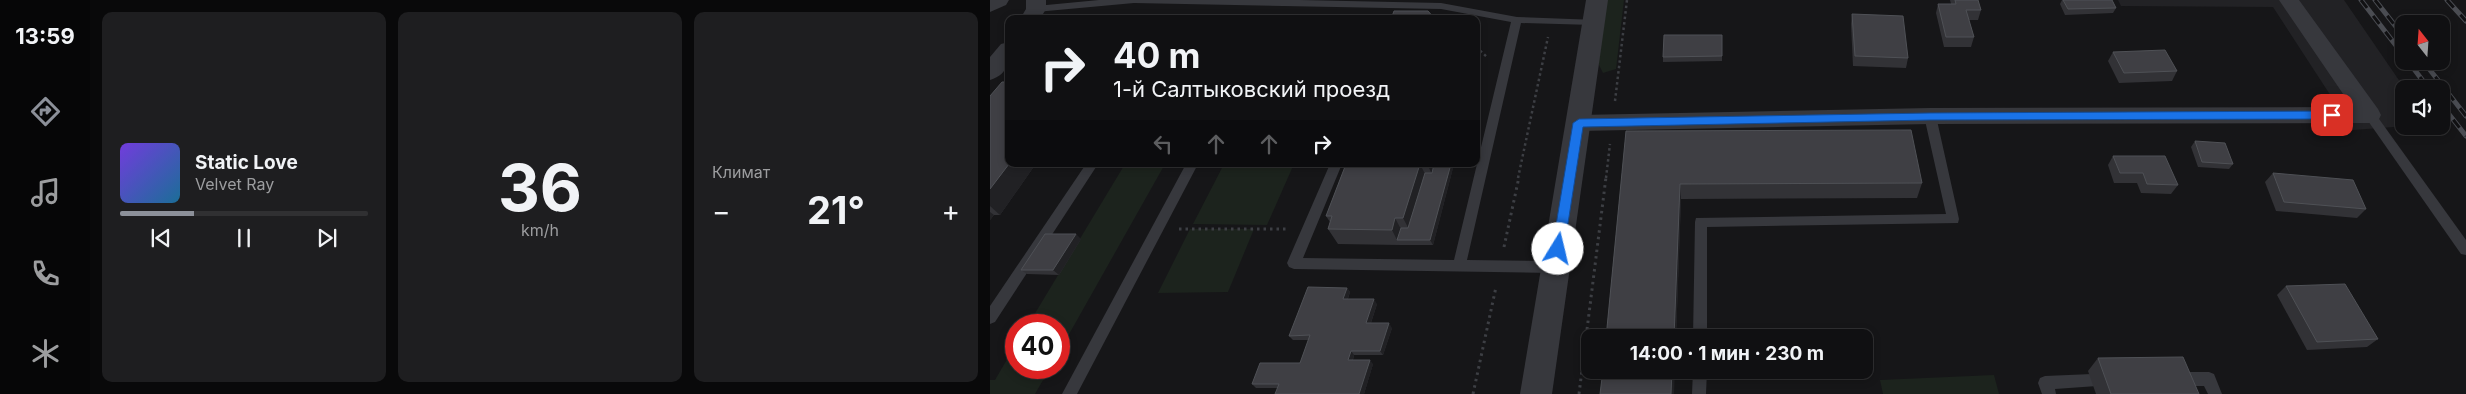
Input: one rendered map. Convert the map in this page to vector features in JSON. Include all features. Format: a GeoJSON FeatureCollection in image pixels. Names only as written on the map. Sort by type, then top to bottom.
{"type":"FeatureCollection","features":[{"type":"Feature","properties":{"kind":"street"},"geometry":{"type":"LineString","coordinates":[[990,5],[999,0]]}},
{"type":"Feature","properties":{"kind":"street"},"geometry":{"type":"LineString","coordinates":[[2289,0],[2370,115]]}},
{"type":"Feature","properties":{"kind":"street"},"geometry":{"type":"LineString","coordinates":[[1536,394],[1595,11]]}},
{"type":"Feature","properties":{"kind":"street"},"geometry":{"type":"LineString","coordinates":[[990,72],[1005,54]]}},
{"type":"Feature","properties":{"kind":"street"},"geometry":{"type":"LineString","coordinates":[[1579,123],[1930,116],[2370,115]]}},
{"type":"Feature","properties":{"kind":"lane"},"geometry":{"type":"LineString","coordinates":[[1034,9],[1134,0],[1441,6],[1517,20],[1551,21],[1595,11]]}},
{"type":"Feature","properties":{"kind":"lane"},"geometry":{"type":"LineString","coordinates":[[1459,265],[1517,20]]}},
{"type":"Feature","properties":{"kind":"lane"},"geometry":{"type":"LineString","coordinates":[[2370,115],[2466,250]]}},
{"type":"Feature","properties":{"kind":"lane"},"geometry":{"type":"LineString","coordinates":[[1700,329],[1701,222],[1953,219],[1930,116]]}},
{"type":"Feature","properties":{"kind":"lane"},"geometry":{"type":"LineString","coordinates":[[990,318],[1090,167]]}},
{"type":"Feature","properties":{"kind":"lane"},"geometry":{"type":"LineString","coordinates":[[1069,394],[1190,167]]}},
{"type":"Feature","properties":{"kind":"lane"},"geometry":{"type":"LineString","coordinates":[[1335,167],[1294,263],[1555,267]]}},
{"type":"Feature","properties":{"kind":"lane"},"geometry":{"type":"LineString","coordinates":[[1699,394],[1700,379]]}},
{"type":"Feature","properties":{"kind":"lane"},"geometry":{"type":"LineString","coordinates":[[2174,379],[2208,379],[2215,394]]}},
{"type":"Feature","properties":{"kind":"lane"},"geometry":{"type":"LineString","coordinates":[[2048,394],[2045,383],[2092,382]]}},
{"type":"Feature","properties":{"kind":"path"},"geometry":{"type":"LineString","coordinates":[[1578,394],[1627,0]]}},
{"type":"Feature","properties":{"kind":"path"},"geometry":{"type":"LineString","coordinates":[[1473,394],[1551,21]]}},
{"type":"Feature","properties":{"kind":"path"},"geometry":{"type":"LineString","coordinates":[[1159,228],[1309,228]]}},
{"type":"Feature","properties":{"kind":"shaded area"},"geometry":{"type":"Polygon","coordinates":[[[1606,0],[1624,0],[1616,69],[1603,73],[1597,61],[1606,0]]]}},
{"type":"Feature","properties":{"kind":"shaded area"},"geometry":{"type":"Polygon","coordinates":[[[2118,0],[2344,0],[2399,80],[2395,80],[2395,127],[2353,130],[2273,7],[2121,6],[2118,0]]]}},
{"type":"Feature","properties":{"kind":"shaded area"},"geometry":{"type":"Polygon","coordinates":[[[1123,167],[1163,167],[1070,332],[1070,314],[1035,314],[1123,167]]]}},
{"type":"Feature","properties":{"kind":"shaded area"},"geometry":{"type":"Polygon","coordinates":[[[1222,167],[1293,167],[1267,225],[1193,224],[1222,167]]]}},
{"type":"Feature","properties":{"kind":"shaded area"},"geometry":{"type":"Polygon","coordinates":[[[1190,229],[1254,229],[1228,292],[1158,293],[1190,229]]]}},
{"type":"Feature","properties":{"kind":"shaded area"},"geometry":{"type":"Polygon","coordinates":[[[1005,363],[1005,379],[1044,379],[1035,394],[990,394],[990,380],[995,380],[1005,363]]]}},
{"type":"Feature","properties":{"kind":"shaded area"},"geometry":{"type":"Polygon","coordinates":[[[1994,375],[1999,394],[1883,394],[1880,380],[1994,375]]]}},
{"type":"Feature","properties":{"kind":"building"},"geometry":{"type":"Polygon","coordinates":[[[1955,0],[1978,0],[1981,10],[1966,10],[1974,37],[1946,37],[1938,4],[1956,4],[1955,0]]]}},
{"type":"Feature","properties":{"kind":"building"},"geometry":{"type":"Polygon","coordinates":[[[2063,0],[2112,0],[2116,8],[2068,9],[2063,0]]]}},
{"type":"Feature","properties":{"kind":"building"},"geometry":{"type":"Polygon","coordinates":[[[1394,11],[1428,11],[1432,15],[1392,15],[1394,11]]]}},
{"type":"Feature","properties":{"kind":"building"},"geometry":{"type":"Polygon","coordinates":[[[1852,14],[1903,16],[1908,58],[1855,56],[1852,14]]]}},
{"type":"Feature","properties":{"kind":"building"},"geometry":{"type":"Polygon","coordinates":[[[1664,35],[1722,35],[1722,56],[1663,57],[1664,35]]]}},
{"type":"Feature","properties":{"kind":"building"},"geometry":{"type":"Polygon","coordinates":[[[2165,50],[2177,71],[2124,73],[2113,52],[2165,50]]]}},
{"type":"Feature","properties":{"kind":"building"},"geometry":{"type":"Polygon","coordinates":[[[1002,82],[1005,82],[1005,167],[1007,167],[990,189],[990,96],[1002,82]]]}},
{"type":"Feature","properties":{"kind":"building"},"geometry":{"type":"Polygon","coordinates":[[[1911,130],[1922,183],[1680,184],[1674,329],[1607,329],[1626,131],[1911,130]]]}},
{"type":"Feature","properties":{"kind":"building"},"geometry":{"type":"Polygon","coordinates":[[[2195,141],[2225,143],[2233,164],[2202,162],[2195,141]]]}},
{"type":"Feature","properties":{"kind":"building"},"geometry":{"type":"Polygon","coordinates":[[[2113,156],[2165,156],[2178,185],[2147,184],[2143,173],[2120,173],[2113,156]]]}},
{"type":"Feature","properties":{"kind":"building"},"geometry":{"type":"Polygon","coordinates":[[[1345,167],[1419,167],[1403,218],[1395,218],[1392,230],[1328,229],[1332,216],[1326,216],[1345,167]]]}},
{"type":"Feature","properties":{"kind":"building"},"geometry":{"type":"Polygon","coordinates":[[[1433,167],[1450,167],[1430,240],[1397,240],[1401,228],[1408,228],[1425,173],[1432,173],[1433,167]]]}},
{"type":"Feature","properties":{"kind":"building"},"geometry":{"type":"Polygon","coordinates":[[[2273,173],[2353,180],[2366,209],[2284,202],[2273,173]]]}},
{"type":"Feature","properties":{"kind":"building"},"geometry":{"type":"Polygon","coordinates":[[[1045,234],[1076,234],[1053,270],[1021,270],[1045,234]]]}},
{"type":"Feature","properties":{"kind":"building"},"geometry":{"type":"Polygon","coordinates":[[[2345,284],[2378,339],[2317,342],[2286,286],[2345,284]]]}},
{"type":"Feature","properties":{"kind":"building"},"geometry":{"type":"Polygon","coordinates":[[[1308,287],[1347,288],[1343,299],[1374,299],[1366,323],[1389,323],[1380,351],[1351,351],[1348,360],[1370,360],[1359,394],[1275,394],[1279,384],[1252,384],[1260,363],[1300,363],[1310,335],[1289,336],[1308,287]]]}},
{"type":"Feature","properties":{"kind":"building"},"geometry":{"type":"Polygon","coordinates":[[[2183,357],[2199,394],[2111,394],[2098,358],[2183,357]]]}},
{"type":"Feature","properties":{"kind":"building"},"geometry":{"type":"Polygon","coordinates":[[[1602,379],[1672,379],[1671,394],[1600,394],[1602,379]]]}},
{"type":"Feature","properties":{"kind":"railway"},"geometry":{"type":"LineString","coordinates":[[2361,0],[2395,44]]}},
{"type":"Feature","properties":{"kind":"railway"},"geometry":{"type":"LineString","coordinates":[[2375,0],[2395,26]]}},
{"type":"Feature","properties":{"kind":"railway"},"geometry":{"type":"LineString","coordinates":[[2447,0],[2466,21]]}},
{"type":"Feature","properties":{"kind":"railway"},"geometry":{"type":"LineString","coordinates":[[2415,70],[2422,80]]}},
{"type":"Feature","properties":{"kind":"railway"},"geometry":{"type":"LineString","coordinates":[[2430,70],[2466,116]]}},
{"type":"Feature","properties":{"kind":"railway"},"geometry":{"type":"LineString","coordinates":[[2450,116],[2466,136]]}},
{"type":"Feature","properties":{"kind":"route"},"geometry":{"type":"LineString","coordinates":[[1558,249],[1579,123],[1930,116],[2332,115]]}}]}
